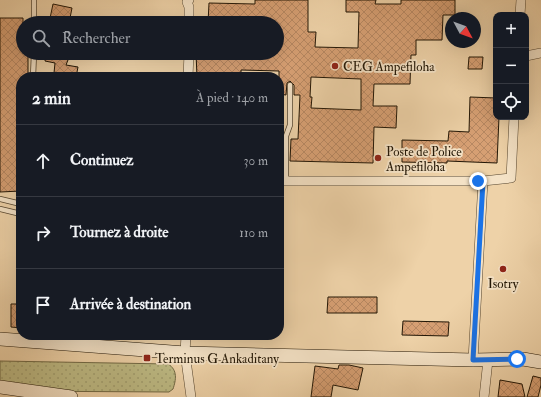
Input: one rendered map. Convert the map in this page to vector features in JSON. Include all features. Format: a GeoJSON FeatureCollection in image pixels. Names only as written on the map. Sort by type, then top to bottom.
{"type":"FeatureCollection","features":[{"type":"Feature","properties":{"kind":"street"},"geometry":{"type":"LineString","coordinates":[[520,12],[521,0]]}},
{"type":"Feature","properties":{"kind":"street"},"geometry":{"type":"LineString","coordinates":[[189,3],[189,16]]}},
{"type":"Feature","properties":{"kind":"street"},"geometry":{"type":"LineString","coordinates":[[529,55],[541,53]]}},
{"type":"Feature","properties":{"kind":"street"},"geometry":{"type":"LineString","coordinates":[[188,72],[189,60]]}},
{"type":"Feature","properties":{"kind":"street"},"geometry":{"type":"LineString","coordinates":[[284,180],[483,181],[511,178],[514,120]]}},
{"type":"Feature","properties":{"kind":"street"},"geometry":{"type":"LineString","coordinates":[[473,360],[483,181]]}},
{"type":"Feature","properties":{"kind":"street"},"geometry":{"type":"LineString","coordinates":[[0,339],[186,353],[473,360],[523,359],[541,362]]}},
{"type":"Feature","properties":{"kind":"street"},"geometry":{"type":"LineString","coordinates":[[186,340],[190,397]]}},
{"type":"Feature","properties":{"kind":"street"},"geometry":{"type":"LineString","coordinates":[[484,397],[488,360]]}},
{"type":"Feature","properties":{"kind":"street"},"geometry":{"type":"LineString","coordinates":[[0,387],[71,397]]}},
{"type":"Feature","properties":{"kind":"lane"},"geometry":{"type":"LineString","coordinates":[[34,0],[34,16]]}},
{"type":"Feature","properties":{"kind":"lane"},"geometry":{"type":"LineString","coordinates":[[33,72],[34,60]]}},
{"type":"Feature","properties":{"kind":"lane"},"geometry":{"type":"LineString","coordinates":[[284,165],[286,136],[290,125],[290,85]]}},
{"type":"Feature","properties":{"kind":"lane"},"geometry":{"type":"LineString","coordinates":[[0,199],[16,203]]}},
{"type":"Feature","properties":{"kind":"lane"},"geometry":{"type":"LineString","coordinates":[[0,209],[16,213]]}},
{"type":"Feature","properties":{"kind":"shaded area"},"geometry":{"type":"Polygon","coordinates":[[[0,361],[168,364],[175,372],[175,379],[173,389],[169,392],[0,391],[0,361]]]}},
{"type":"Feature","properties":{"kind":"building"},"geometry":{"type":"Polygon","coordinates":[[[255,0],[308,0],[308,32],[316,32],[315,47],[358,48],[359,12],[346,12],[346,0],[376,0],[375,4],[401,4],[401,0],[455,0],[455,12],[445,12],[445,15],[443,15],[442,40],[416,40],[416,55],[411,55],[410,84],[374,84],[373,106],[397,106],[396,128],[374,127],[373,163],[290,161],[291,139],[298,139],[300,95],[294,95],[294,85],[290,81],[287,83],[286,95],[284,95],[284,72],[241,70],[241,72],[197,72],[196,60],[284,60],[284,16],[208,16],[209,3],[255,4],[255,0]],[[311,77],[311,108],[361,110],[361,79],[311,77]]]}},
{"type":"Feature","properties":{"kind":"building"},"geometry":{"type":"Polygon","coordinates":[[[53,4],[72,8],[70,16],[50,16],[53,4]]]}},
{"type":"Feature","properties":{"kind":"building"},"geometry":{"type":"Polygon","coordinates":[[[0,18],[16,18],[16,60],[28,60],[28,72],[16,72],[16,191],[0,192],[0,18]]]}},
{"type":"Feature","properties":{"kind":"building"},"geometry":{"type":"Polygon","coordinates":[[[469,57],[483,57],[482,69],[468,69],[469,57]]]}},
{"type":"Feature","properties":{"kind":"building"},"geometry":{"type":"Polygon","coordinates":[[[68,60],[66,65],[78,67],[77,72],[54,72],[55,63],[45,61],[68,60]]]}},
{"type":"Feature","properties":{"kind":"building"},"geometry":{"type":"Polygon","coordinates":[[[470,97],[493,98],[493,120],[499,120],[497,163],[447,161],[447,163],[402,162],[402,140],[448,141],[449,131],[469,132],[470,97]]]}},
{"type":"Feature","properties":{"kind":"building"},"geometry":{"type":"Polygon","coordinates":[[[328,297],[377,297],[377,313],[327,313],[328,297]]]}},
{"type":"Feature","properties":{"kind":"building"},"geometry":{"type":"Polygon","coordinates":[[[11,304],[16,304],[16,328],[11,327],[11,304]]]}},
{"type":"Feature","properties":{"kind":"building"},"geometry":{"type":"Polygon","coordinates":[[[403,321],[449,322],[448,336],[402,335],[403,321]]]}},
{"type":"Feature","properties":{"kind":"building"},"geometry":{"type":"Polygon","coordinates":[[[339,365],[349,365],[363,368],[358,390],[333,385],[331,397],[311,397],[315,366],[338,369],[339,365]]]}},
{"type":"Feature","properties":{"kind":"building"},"geometry":{"type":"Polygon","coordinates":[[[533,376],[541,378],[538,397],[527,397],[533,376]]]}},
{"type":"Feature","properties":{"kind":"building"},"geometry":{"type":"Polygon","coordinates":[[[500,380],[522,384],[525,397],[498,397],[500,380]]]}},
{"type":"Feature","properties":{"kind":"place","name":"CEG Ampefiloha"},"geometry":{"type":"Point","coordinates":[335,66]}},
{"type":"Feature","properties":{"kind":"place","name":"Poste de Police Ampefiloha"},"geometry":{"type":"Point","coordinates":[378,158]}},
{"type":"Feature","properties":{"kind":"place","name":"Isotry"},"geometry":{"type":"Point","coordinates":[503,269]}},
{"type":"Feature","properties":{"kind":"place","name":"Terminus G Ankaditany"},"geometry":{"type":"Point","coordinates":[147,358]}},
{"type":"Feature","properties":{"kind":"route"},"geometry":{"type":"LineString","coordinates":[[478,181],[483,181],[473,360],[517,359]]}}]}
